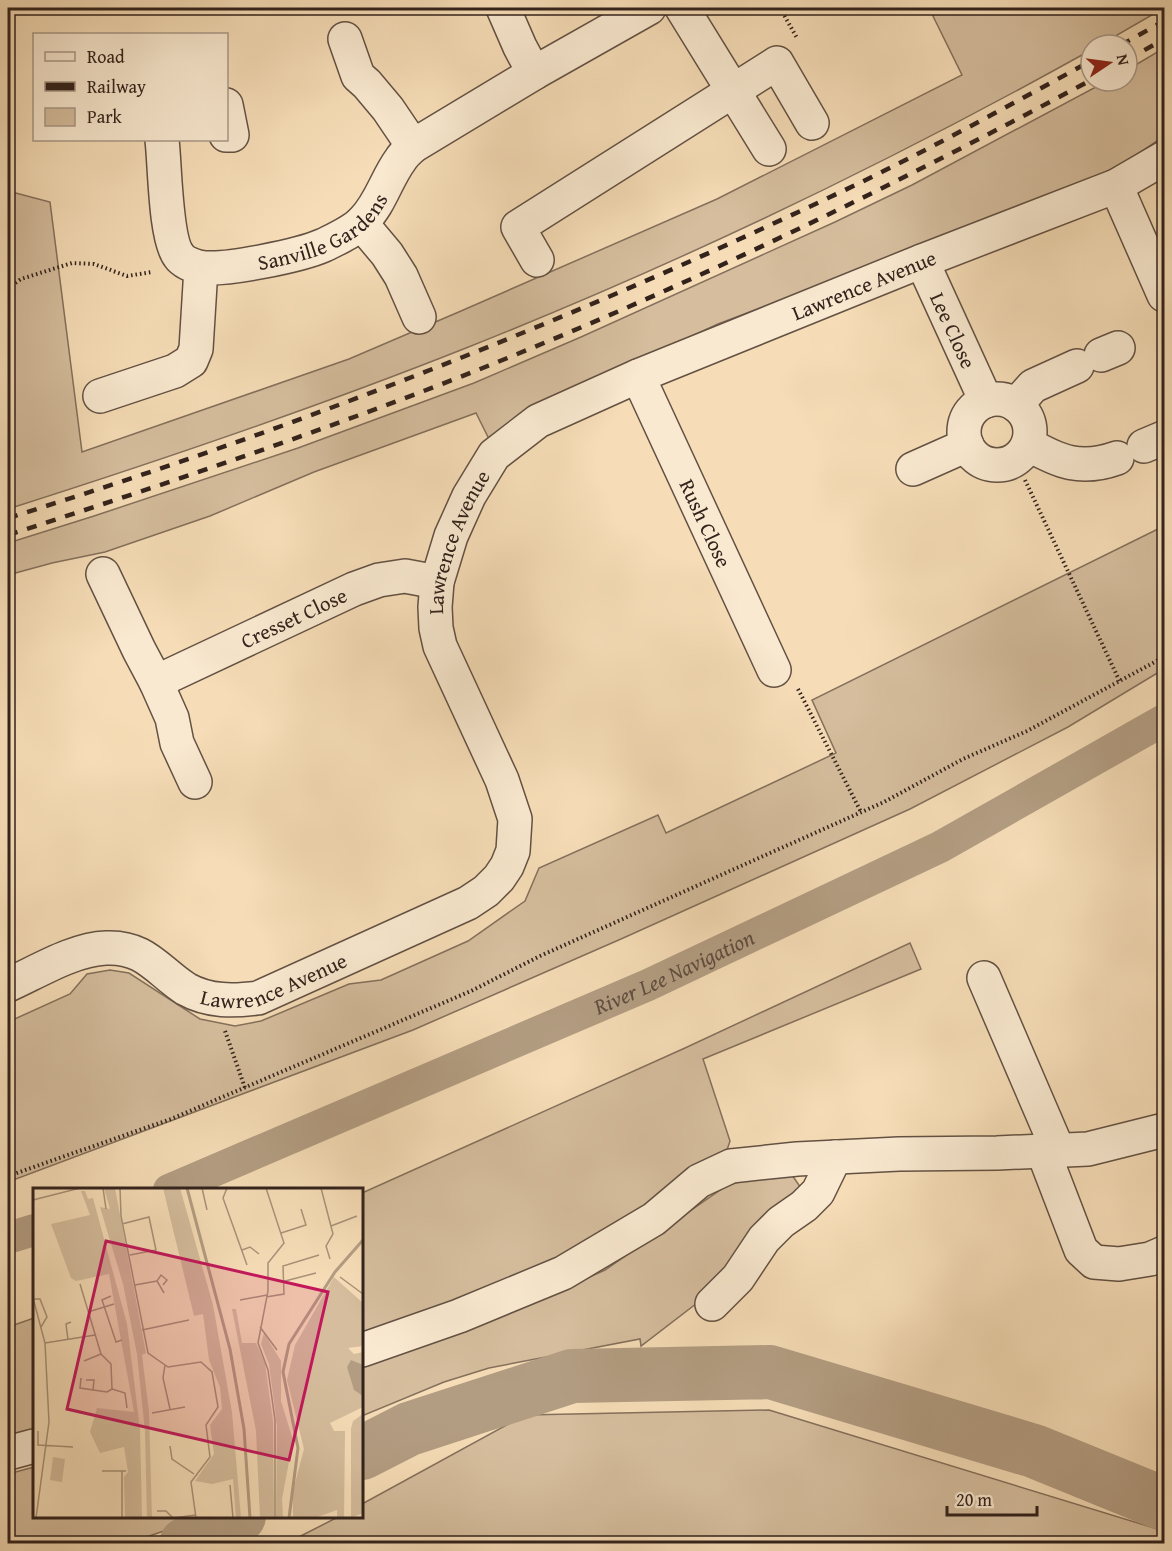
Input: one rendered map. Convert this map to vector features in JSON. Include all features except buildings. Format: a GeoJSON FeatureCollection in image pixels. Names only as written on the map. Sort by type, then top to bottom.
{"type":"FeatureCollection","features":[{"type":"Feature","properties":{"kind":"street"},"geometry":{"type":"LineString","coordinates":[[503,8],[534,73]]}},
{"type":"Feature","properties":{"kind":"street","name":"Sanville Gardens"},"geometry":{"type":"LineString","coordinates":[[190,262],[223,267],[284,257],[324,245],[362,223],[377,205],[400,159],[413,146],[534,73],[649,8]]}},
{"type":"Feature","properties":{"kind":"street"},"geometry":{"type":"LineString","coordinates":[[682,8],[769,149]]}},
{"type":"Feature","properties":{"kind":"street"},"geometry":{"type":"LineString","coordinates":[[345,39],[358,76],[388,109],[413,146]]}},
{"type":"Feature","properties":{"kind":"street"},"geometry":{"type":"LineString","coordinates":[[537,260],[518,227],[777,63],[812,123]]}},
{"type":"Feature","properties":{"kind":"street"},"geometry":{"type":"LineString","coordinates":[[228,117],[231,135],[228,135]]}},
{"type":"Feature","properties":{"kind":"street"},"geometry":{"type":"LineString","coordinates":[[100,396],[175,371],[191,361],[196,349],[190,262],[173,241],[170,220],[171,141]]}},
{"type":"Feature","properties":{"kind":"street","name":"Lawrence Avenue"},"geometry":{"type":"LineString","coordinates":[[8,986],[75,955],[104,948],[117,948],[138,953],[153,961],[187,989],[214,999],[258,998],[458,908],[486,891],[507,866],[513,851],[515,819],[502,780],[440,646],[435,607],[437,582],[451,536],[494,455],[538,421],[638,376],[922,261],[1116,186],[1164,158]]}},
{"type":"Feature","properties":{"kind":"street"},"geometry":{"type":"LineString","coordinates":[[1116,186],[1164,295]]}},
{"type":"Feature","properties":{"kind":"street"},"geometry":{"type":"LineString","coordinates":[[362,223],[401,276],[419,317]]}},
{"type":"Feature","properties":{"kind":"street","name":"Lee Close"},"geometry":{"type":"LineString","coordinates":[[922,261],[1001,403]]}},
{"type":"Feature","properties":{"kind":"street"},"geometry":{"type":"LineString","coordinates":[[1001,403],[1024,413],[1029,422],[1030,433],[1022,452],[1006,464],[987,464],[972,453],[967,445],[965,424],[969,414],[977,406],[1001,403],[1099,356]]}},
{"type":"Feature","properties":{"kind":"street","name":"Rush Close"},"geometry":{"type":"LineString","coordinates":[[638,376],[774,670]]}},
{"type":"Feature","properties":{"kind":"street"},"geometry":{"type":"LineString","coordinates":[[913,469],[967,445]]}},
{"type":"Feature","properties":{"kind":"street"},"geometry":{"type":"LineString","coordinates":[[1022,452],[1070,462],[1103,463],[1141,447]]}},
{"type":"Feature","properties":{"kind":"street"},"geometry":{"type":"LineString","coordinates":[[103,574],[172,718],[177,743],[195,782]]}},
{"type":"Feature","properties":{"kind":"street","name":"Cresset Close"},"geometry":{"type":"LineString","coordinates":[[156,682],[354,589],[380,580],[405,576],[437,582]]}},
{"type":"Feature","properties":{"kind":"street"},"geometry":{"type":"LineString","coordinates":[[984,978],[1050,1151],[1081,1250],[1095,1262],[1119,1264],[1150,1259],[1164,1253]]}},
{"type":"Feature","properties":{"kind":"street"},"geometry":{"type":"LineString","coordinates":[[363,1350],[459,1316],[563,1273],[654,1219],[699,1181],[731,1166],[835,1157],[1088,1149],[1164,1130]]}},
{"type":"Feature","properties":{"kind":"street"},"geometry":{"type":"LineString","coordinates":[[712,1304],[738,1278],[764,1239],[818,1192],[835,1157]]}},
{"type":"Feature","properties":{"kind":"street"},"geometry":{"type":"LineString","coordinates":[[8,1453],[33,1446]]}},
{"type":"Feature","properties":{"kind":"path"},"geometry":{"type":"LineString","coordinates":[[8,288],[21,279],[72,263],[94,264],[128,276],[190,262]]}},
{"type":"Feature","properties":{"kind":"path"},"geometry":{"type":"LineString","coordinates":[[1022,452],[1120,682]]}},
{"type":"Feature","properties":{"kind":"path"},"geometry":{"type":"LineString","coordinates":[[8,1176],[171,1119],[471,991],[540,956],[861,812],[963,759],[1027,731],[1164,657]]}},
{"type":"Feature","properties":{"kind":"path"},"geometry":{"type":"LineString","coordinates":[[774,670],[796,686],[861,812]]}},
{"type":"Feature","properties":{"kind":"path"},"geometry":{"type":"LineString","coordinates":[[214,999],[245,1088]]}},
{"type":"Feature","properties":{"kind":"green space"},"geometry":{"type":"Polygon","coordinates":[[[929,8],[1164,8],[1121,33],[1079,33],[1079,56],[861,171],[626,281],[466,348],[352,392],[8,509],[8,191],[50,202],[82,452],[349,359],[717,199],[962,75],[929,8]]]}},
{"type":"Feature","properties":{"kind":"green space"},"geometry":{"type":"Polygon","coordinates":[[[1164,48],[1164,136],[1117,168],[1082,185],[718,324],[632,364],[490,441],[476,413],[314,472],[210,516],[105,552],[8,575],[8,543],[298,448],[474,383],[835,222],[912,185],[1084,93],[1139,93],[1139,63],[1164,48]]]}},
{"type":"Feature","properties":{"kind":"green space"},"geometry":{"type":"Polygon","coordinates":[[[1164,526],[1164,669],[1068,727],[910,809],[413,1030],[8,1182],[8,1022],[70,994],[87,974],[110,970],[129,973],[200,1019],[235,1026],[261,1021],[349,984],[381,980],[468,941],[525,901],[539,868],[658,815],[666,833],[836,753],[812,700],[1164,526]]]}},
{"type":"Feature","properties":{"kind":"green space"},"geometry":{"type":"Polygon","coordinates":[[[910,943],[921,969],[703,1059],[730,1141],[726,1153],[633,1224],[363,1343],[363,1193],[685,1048],[910,943]]]}},
{"type":"Feature","properties":{"kind":"green space"},"geometry":{"type":"Polygon","coordinates":[[[792,1175],[803,1191],[714,1290],[641,1346],[640,1339],[489,1368],[444,1382],[363,1416],[363,1363],[560,1290],[605,1270],[726,1186],[750,1178],[792,1175]]]}},
{"type":"Feature","properties":{"kind":"green space"},"geometry":{"type":"Polygon","coordinates":[[[33,1318],[33,1435],[8,1441],[8,1327],[33,1318]]]}},
{"type":"Feature","properties":{"kind":"green space"},"geometry":{"type":"Polygon","coordinates":[[[769,1410],[1164,1531],[1164,1543],[287,1543],[336,1518],[363,1518],[363,1503],[525,1415],[769,1410]]]}},
{"type":"Feature","properties":{"kind":"green space"},"geometry":{"type":"Polygon","coordinates":[[[33,1467],[33,1518],[196,1518],[129,1543],[8,1543],[8,1474],[33,1467]]]}},
{"type":"Feature","properties":{"kind":"waterway","name":"River Lee Navigation"},"geometry":{"type":"LineString","coordinates":[[174,1188],[648,985],[940,847],[1164,720]]}},
{"type":"Feature","properties":{"kind":"waterway","name":"River Lee Navigation"},"geometry":{"type":"LineString","coordinates":[[8,1238],[33,1230]]}},
{"type":"Feature","properties":{"kind":"waterway"},"geometry":{"type":"LineString","coordinates":[[363,1452],[409,1429],[572,1376],[770,1372],[1034,1451],[1164,1504]]}},
{"type":"Feature","properties":{"kind":"waterway"},"geometry":{"type":"LineString","coordinates":[[186,1544],[235,1518]]}},
{"type":"Feature","properties":{"kind":"railway"},"geometry":{"type":"LineString","coordinates":[[1139,35],[1164,21]]}},
{"type":"Feature","properties":{"kind":"railway"},"geometry":{"type":"LineString","coordinates":[[1139,53],[1164,39]]}},
{"type":"Feature","properties":{"kind":"railway"},"geometry":{"type":"LineString","coordinates":[[8,518],[217,449],[320,412],[525,332],[627,289],[862,182],[1079,67]]}},
{"type":"Feature","properties":{"kind":"railway"},"geometry":{"type":"LineString","coordinates":[[8,535],[292,440],[541,344],[780,238],[936,161],[1079,86]]}}]}
